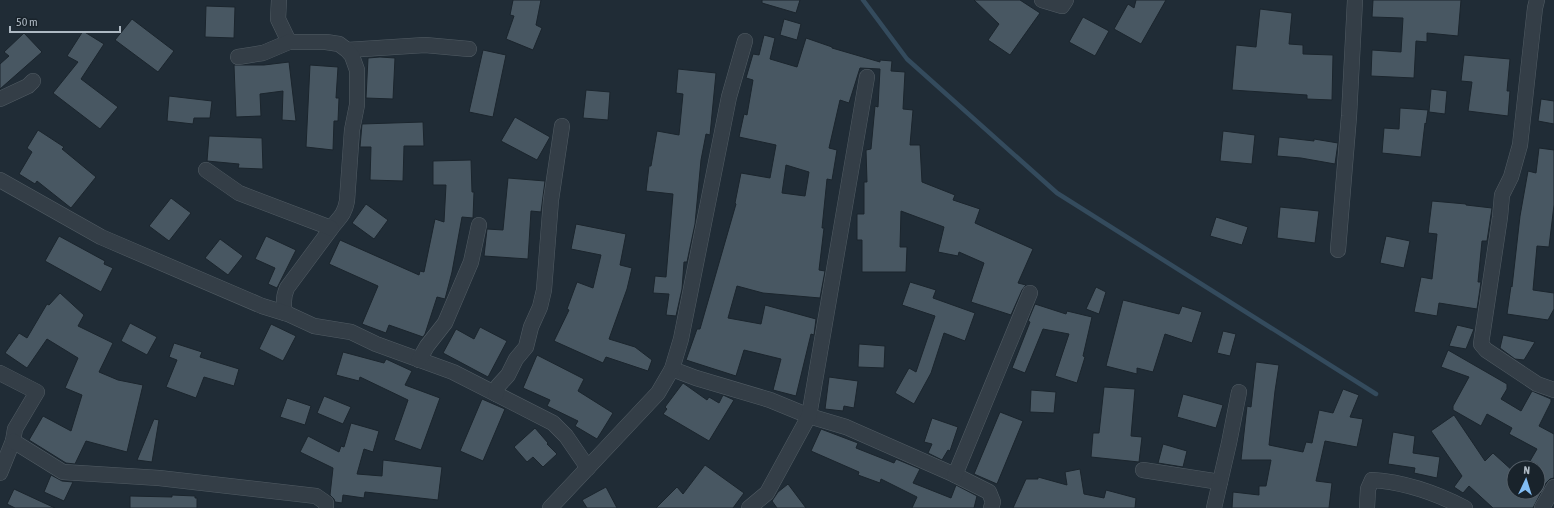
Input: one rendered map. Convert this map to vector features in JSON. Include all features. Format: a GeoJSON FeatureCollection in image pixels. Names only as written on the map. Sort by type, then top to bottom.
{"type":"FeatureCollection","features":[{"type":"Feature","properties":{"kind":"street"},"geometry":{"type":"LineString","coordinates":[[279,0],[278,19],[289,42]]}},
{"type":"Feature","properties":{"kind":"street"},"geometry":{"type":"LineString","coordinates":[[1042,0],[1062,6],[1066,0]]}},
{"type":"Feature","properties":{"kind":"street"},"geometry":{"type":"LineString","coordinates":[[1338,250],[1349,116],[1355,0]]}},
{"type":"Feature","properties":{"kind":"street"},"geometry":{"type":"LineString","coordinates":[[1537,0],[1528,64],[1520,145],[1511,177],[1502,194],[1500,217],[1481,344],[1486,350],[1537,384],[1554,390]]}},
{"type":"Feature","properties":{"kind":"street"},"geometry":{"type":"LineString","coordinates":[[550,508],[658,393],[672,369],[681,339],[729,97],[745,41]]}},
{"type":"Feature","properties":{"kind":"street"},"geometry":{"type":"LineString","coordinates":[[238,57],[262,53],[289,42],[326,42],[339,44],[347,50],[352,56],[357,70],[358,105],[352,130],[347,201],[345,210],[341,218],[331,228],[287,288],[283,301],[285,313]]}},
{"type":"Feature","properties":{"kind":"street"},"geometry":{"type":"LineString","coordinates":[[347,50],[425,45],[469,48]]}},
{"type":"Feature","properties":{"kind":"street"},"geometry":{"type":"LineString","coordinates":[[749,508],[767,493],[809,416],[867,77]]}},
{"type":"Feature","properties":{"kind":"street"},"geometry":{"type":"LineString","coordinates":[[0,99],[28,86],[33,81]]}},
{"type":"Feature","properties":{"kind":"street"},"geometry":{"type":"LineString","coordinates":[[496,394],[498,386],[508,375],[516,359],[526,347],[532,326],[540,307],[544,290],[551,200],[562,126]]}},
{"type":"Feature","properties":{"kind":"street"},"geometry":{"type":"LineString","coordinates":[[206,170],[239,193],[331,228]]}},
{"type":"Feature","properties":{"kind":"street"},"geometry":{"type":"LineString","coordinates":[[0,180],[101,237],[262,306],[285,313],[314,326],[351,332],[376,344],[453,372],[553,424],[566,436],[588,468]]}},
{"type":"Feature","properties":{"kind":"street"},"geometry":{"type":"LineString","coordinates":[[419,360],[448,317],[471,262],[479,225]]}},
{"type":"Feature","properties":{"kind":"street"},"geometry":{"type":"LineString","coordinates":[[955,475],[1030,293]]}},
{"type":"Feature","properties":{"kind":"street"},"geometry":{"type":"LineString","coordinates":[[672,369],[696,378],[770,400],[809,416],[846,427],[955,475],[988,492],[993,502],[991,508]]}},
{"type":"Feature","properties":{"kind":"street"},"geometry":{"type":"LineString","coordinates":[[0,373],[37,392],[15,429],[13,441],[0,472]]}},
{"type":"Feature","properties":{"kind":"street"},"geometry":{"type":"LineString","coordinates":[[1214,508],[1239,392]]}},
{"type":"Feature","properties":{"kind":"street"},"geometry":{"type":"LineString","coordinates":[[13,441],[63,472],[160,478],[316,496],[326,503],[326,508]]}},
{"type":"Feature","properties":{"kind":"street"},"geometry":{"type":"LineString","coordinates":[[1143,470],[1220,482]]}},
{"type":"Feature","properties":{"kind":"street"},"geometry":{"type":"LineString","coordinates":[[1367,508],[1368,489],[1372,480],[1408,485],[1441,496],[1465,508]]}},
{"type":"Feature","properties":{"kind":"street"},"geometry":{"type":"LineString","coordinates":[[1542,508],[1554,487]]}},
{"type":"Feature","properties":{"kind":"building"},"geometry":{"type":"Polygon","coordinates":[[[513,0],[541,0],[536,25],[542,28],[533,50],[506,39],[514,16],[510,15],[513,0]]]}},
{"type":"Feature","properties":{"kind":"building"},"geometry":{"type":"Polygon","coordinates":[[[762,0],[800,0],[796,13],[762,3],[762,0]]]}},
{"type":"Feature","properties":{"kind":"building"},"geometry":{"type":"Polygon","coordinates":[[[974,0],[1020,0],[1040,13],[1010,55],[988,40],[999,24],[974,0]]]}},
{"type":"Feature","properties":{"kind":"building"},"geometry":{"type":"Polygon","coordinates":[[[1136,0],[1166,0],[1141,44],[1114,29],[1128,4],[1134,8],[1136,0]]]}},
{"type":"Feature","properties":{"kind":"building"},"geometry":{"type":"Polygon","coordinates":[[[1373,0],[1461,0],[1458,36],[1427,33],[1427,42],[1416,41],[1414,78],[1371,76],[1372,50],[1401,52],[1403,18],[1372,17],[1373,0]]]}},
{"type":"Feature","properties":{"kind":"building"},"geometry":{"type":"Polygon","coordinates":[[[206,6],[235,7],[234,38],[205,37],[206,6]]]}},
{"type":"Feature","properties":{"kind":"building"},"geometry":{"type":"Polygon","coordinates":[[[1260,9],[1292,13],[1289,44],[1303,45],[1303,54],[1333,55],[1332,100],[1307,99],[1307,95],[1232,90],[1236,45],[1256,47],[1260,9]]]}},
{"type":"Feature","properties":{"kind":"building"},"geometry":{"type":"Polygon","coordinates":[[[1083,17],[1109,31],[1095,56],[1069,42],[1083,17]]]}},
{"type":"Feature","properties":{"kind":"building"},"geometry":{"type":"Polygon","coordinates":[[[132,19],[174,51],[158,72],[115,40],[132,19]]]}},
{"type":"Feature","properties":{"kind":"building"},"geometry":{"type":"Polygon","coordinates":[[[784,19],[801,24],[797,40],[780,35],[784,19]]]}},
{"type":"Feature","properties":{"kind":"building"},"geometry":{"type":"Polygon","coordinates":[[[83,31],[104,44],[81,79],[118,107],[100,129],[53,93],[78,62],[67,56],[83,31]]]}},
{"type":"Feature","properties":{"kind":"building"},"geometry":{"type":"Polygon","coordinates":[[[24,33],[42,52],[0,89],[0,64],[9,56],[4,52],[24,33]]]}},
{"type":"Feature","properties":{"kind":"building"},"geometry":{"type":"Polygon","coordinates":[[[764,35],[775,38],[770,59],[797,67],[806,38],[832,48],[880,62],[880,60],[892,61],[891,71],[905,72],[903,109],[913,110],[910,145],[920,145],[922,182],[955,195],[953,200],[980,209],[975,223],[1033,249],[1018,283],[1026,285],[1022,290],[1011,315],[971,302],[984,263],[959,252],[958,256],[938,252],[944,227],[901,211],[900,247],[907,247],[906,272],[862,272],[862,240],[857,240],[857,214],[864,214],[864,182],[867,182],[866,150],[871,149],[875,106],[878,107],[880,69],[860,68],[849,103],[840,100],[829,148],[837,150],[832,180],[827,179],[822,228],[824,228],[819,270],[825,271],[820,298],[763,293],[737,286],[728,318],[761,324],[765,305],[816,319],[814,335],[811,334],[796,396],[773,390],[781,359],[744,350],[736,376],[686,360],[697,329],[700,329],[736,204],[741,173],[770,178],[776,145],[739,137],[744,114],[747,115],[753,80],[746,78],[753,54],[759,55],[764,35]],[[786,165],[782,193],[805,196],[809,172],[786,165]]]}},
{"type":"Feature","properties":{"kind":"building"},"geometry":{"type":"Polygon","coordinates":[[[483,50],[506,55],[493,117],[469,112],[483,50]]]}},
{"type":"Feature","properties":{"kind":"building"},"geometry":{"type":"Polygon","coordinates":[[[1464,55],[1510,59],[1507,91],[1510,91],[1508,116],[1468,111],[1472,82],[1461,81],[1464,55]]]}},
{"type":"Feature","properties":{"kind":"building"},"geometry":{"type":"Polygon","coordinates":[[[368,58],[395,58],[393,99],[366,98],[368,58]]]}},
{"type":"Feature","properties":{"kind":"building"},"geometry":{"type":"Polygon","coordinates":[[[289,62],[296,121],[282,120],[283,91],[260,94],[261,116],[236,117],[234,65],[264,65],[289,62]]]}},
{"type":"Feature","properties":{"kind":"building"},"geometry":{"type":"Polygon","coordinates":[[[310,65],[338,67],[336,98],[339,98],[338,121],[334,121],[333,150],[306,147],[310,65]]]}},
{"type":"Feature","properties":{"kind":"building"},"geometry":{"type":"Polygon","coordinates":[[[678,69],[716,73],[710,135],[706,134],[701,160],[695,224],[687,262],[684,262],[682,289],[676,316],[666,315],[669,294],[653,293],[655,276],[666,277],[673,194],[646,191],[649,166],[651,166],[657,131],[679,135],[683,94],[676,93],[678,69]]]}},
{"type":"Feature","properties":{"kind":"building"},"geometry":{"type":"Polygon","coordinates":[[[1431,89],[1447,91],[1445,114],[1429,112],[1431,89]]]}},
{"type":"Feature","properties":{"kind":"building"},"geometry":{"type":"Polygon","coordinates":[[[586,90],[610,92],[608,120],[583,118],[586,90]]]}},
{"type":"Feature","properties":{"kind":"building"},"geometry":{"type":"Polygon","coordinates":[[[169,96],[212,101],[210,118],[194,118],[193,124],[167,121],[169,96]]]}},
{"type":"Feature","properties":{"kind":"building"},"geometry":{"type":"Polygon","coordinates":[[[1541,99],[1554,101],[1554,124],[1538,121],[1541,99]]]}},
{"type":"Feature","properties":{"kind":"building"},"geometry":{"type":"Polygon","coordinates":[[[1400,108],[1428,110],[1421,157],[1382,153],[1384,128],[1399,129],[1400,108]]]}},
{"type":"Feature","properties":{"kind":"building"},"geometry":{"type":"Polygon","coordinates":[[[515,117],[550,137],[537,160],[501,141],[515,117]]]}},
{"type":"Feature","properties":{"kind":"building"},"geometry":{"type":"Polygon","coordinates":[[[423,122],[424,146],[404,146],[403,181],[370,180],[371,147],[360,147],[362,124],[423,122]]]}},
{"type":"Feature","properties":{"kind":"building"},"geometry":{"type":"Polygon","coordinates":[[[38,130],[64,147],[62,149],[96,177],[71,208],[37,181],[35,184],[19,174],[32,152],[27,148],[38,130]]]}},
{"type":"Feature","properties":{"kind":"building"},"geometry":{"type":"Polygon","coordinates":[[[1223,131],[1255,135],[1252,164],[1220,161],[1223,131]]]}},
{"type":"Feature","properties":{"kind":"building"},"geometry":{"type":"Polygon","coordinates":[[[209,136],[262,138],[263,169],[238,168],[239,164],[207,161],[209,136]]]}},
{"type":"Feature","properties":{"kind":"building"},"geometry":{"type":"Polygon","coordinates":[[[1279,137],[1314,141],[1314,139],[1338,143],[1335,164],[1301,158],[1277,156],[1279,137]]]}},
{"type":"Feature","properties":{"kind":"building"},"geometry":{"type":"Polygon","coordinates":[[[1539,148],[1554,150],[1554,205],[1549,247],[1537,246],[1533,290],[1554,293],[1554,309],[1548,320],[1507,314],[1511,286],[1512,287],[1520,216],[1528,171],[1536,173],[1539,148]]]}},
{"type":"Feature","properties":{"kind":"building"},"geometry":{"type":"Polygon","coordinates":[[[471,160],[472,192],[474,192],[473,218],[462,217],[452,272],[445,299],[437,297],[425,334],[423,337],[389,325],[386,333],[362,324],[378,286],[329,264],[340,240],[419,275],[420,271],[424,272],[435,219],[444,222],[446,185],[433,185],[433,161],[471,160]]]}},
{"type":"Feature","properties":{"kind":"building"},"geometry":{"type":"Polygon","coordinates":[[[508,178],[545,181],[541,212],[531,211],[528,259],[484,256],[487,229],[503,230],[508,178]]]}},
{"type":"Feature","properties":{"kind":"building"},"geometry":{"type":"Polygon","coordinates":[[[171,198],[191,213],[169,241],[149,226],[171,198]]]}},
{"type":"Feature","properties":{"kind":"building"},"geometry":{"type":"Polygon","coordinates":[[[1432,201],[1492,208],[1487,241],[1482,241],[1478,282],[1481,282],[1477,309],[1439,303],[1437,316],[1414,312],[1421,277],[1432,279],[1437,234],[1428,233],[1432,201]]]}},
{"type":"Feature","properties":{"kind":"building"},"geometry":{"type":"Polygon","coordinates":[[[366,204],[388,220],[374,239],[352,223],[366,204]]]}},
{"type":"Feature","properties":{"kind":"building"},"geometry":{"type":"Polygon","coordinates":[[[1280,207],[1319,211],[1315,243],[1277,238],[1280,207]]]}},
{"type":"Feature","properties":{"kind":"building"},"geometry":{"type":"Polygon","coordinates":[[[1216,217],[1248,227],[1242,245],[1210,236],[1216,217]]]}},
{"type":"Feature","properties":{"kind":"building"},"geometry":{"type":"Polygon","coordinates":[[[576,224],[626,234],[620,265],[632,268],[627,289],[609,339],[635,347],[652,360],[648,371],[606,357],[603,363],[554,341],[569,310],[567,309],[577,282],[593,288],[601,255],[571,249],[576,224]]]}},
{"type":"Feature","properties":{"kind":"building"},"geometry":{"type":"Polygon","coordinates":[[[59,236],[105,261],[104,264],[113,268],[101,292],[45,261],[59,236]]]}},
{"type":"Feature","properties":{"kind":"building"},"geometry":{"type":"Polygon","coordinates":[[[266,236],[296,250],[277,288],[268,284],[275,268],[255,259],[266,236]]]}},
{"type":"Feature","properties":{"kind":"building"},"geometry":{"type":"Polygon","coordinates":[[[1386,236],[1410,241],[1404,268],[1380,263],[1386,236]]]}},
{"type":"Feature","properties":{"kind":"building"},"geometry":{"type":"Polygon","coordinates":[[[220,239],[243,256],[228,275],[205,258],[220,239]]]}},
{"type":"Feature","properties":{"kind":"building"},"geometry":{"type":"Polygon","coordinates":[[[910,282],[936,290],[933,298],[975,313],[965,341],[944,333],[931,373],[914,404],[895,393],[909,368],[916,372],[935,316],[902,305],[910,282]]]}},
{"type":"Feature","properties":{"kind":"building"},"geometry":{"type":"Polygon","coordinates":[[[1096,287],[1106,292],[1099,314],[1086,309],[1096,287]]]}},
{"type":"Feature","properties":{"kind":"building"},"geometry":{"type":"Polygon","coordinates":[[[60,293],[84,315],[78,326],[113,343],[99,372],[118,380],[143,385],[127,452],[86,441],[75,464],[66,463],[29,440],[43,416],[71,431],[82,395],[65,388],[78,358],[47,339],[27,368],[5,353],[19,333],[27,338],[47,304],[49,305],[60,293]]]}},
{"type":"Feature","properties":{"kind":"building"},"geometry":{"type":"Polygon","coordinates":[[[1123,300],[1179,314],[1182,306],[1202,312],[1192,343],[1165,334],[1153,372],[1137,368],[1137,374],[1106,366],[1123,300]]]}},
{"type":"Feature","properties":{"kind":"building"},"geometry":{"type":"Polygon","coordinates":[[[1035,304],[1066,314],[1067,311],[1092,317],[1083,356],[1085,357],[1077,383],[1055,376],[1069,334],[1043,329],[1025,373],[1012,368],[1030,322],[1028,321],[1035,304]]]}},
{"type":"Feature","properties":{"kind":"building"},"geometry":{"type":"Polygon","coordinates":[[[130,323],[157,337],[147,355],[121,341],[130,323]]]}},
{"type":"Feature","properties":{"kind":"building"},"geometry":{"type":"Polygon","coordinates":[[[271,324],[296,336],[283,361],[259,349],[271,324]]]}},
{"type":"Feature","properties":{"kind":"building"},"geometry":{"type":"Polygon","coordinates":[[[1457,325],[1474,329],[1466,349],[1449,346],[1457,325]]]}},
{"type":"Feature","properties":{"kind":"building"},"geometry":{"type":"Polygon","coordinates":[[[480,327],[507,341],[488,377],[443,353],[456,329],[474,339],[480,327]]]}},
{"type":"Feature","properties":{"kind":"building"},"geometry":{"type":"Polygon","coordinates":[[[1223,331],[1236,334],[1230,356],[1217,353],[1223,331]]]}},
{"type":"Feature","properties":{"kind":"building"},"geometry":{"type":"Polygon","coordinates":[[[1503,335],[1535,342],[1524,360],[1515,359],[1500,348],[1503,335]]]}},
{"type":"Feature","properties":{"kind":"building"},"geometry":{"type":"Polygon","coordinates":[[[174,343],[202,352],[200,357],[239,369],[234,386],[204,377],[196,398],[166,387],[177,360],[169,357],[174,343]]]}},
{"type":"Feature","properties":{"kind":"building"},"geometry":{"type":"Polygon","coordinates":[[[859,344],[885,346],[884,368],[858,367],[859,344]]]}},
{"type":"Feature","properties":{"kind":"building"},"geometry":{"type":"Polygon","coordinates":[[[1448,350],[1507,384],[1507,389],[1501,399],[1521,411],[1532,391],[1551,399],[1551,402],[1539,426],[1554,434],[1554,478],[1550,479],[1546,483],[1546,460],[1531,460],[1537,449],[1509,434],[1512,428],[1487,414],[1481,426],[1453,410],[1453,406],[1469,377],[1441,367],[1448,350]]]}},
{"type":"Feature","properties":{"kind":"building"},"geometry":{"type":"Polygon","coordinates":[[[343,352],[384,363],[386,359],[412,371],[405,385],[440,398],[421,450],[394,440],[408,400],[360,377],[359,381],[336,375],[343,352]]]}},
{"type":"Feature","properties":{"kind":"building"},"geometry":{"type":"Polygon","coordinates":[[[537,355],[584,379],[578,391],[613,413],[597,439],[575,426],[578,421],[547,406],[550,400],[523,388],[537,355]]]}},
{"type":"Feature","properties":{"kind":"building"},"geometry":{"type":"Polygon","coordinates":[[[1256,362],[1279,365],[1269,445],[1303,452],[1306,442],[1312,443],[1319,410],[1333,413],[1343,389],[1359,395],[1350,417],[1363,419],[1357,447],[1325,441],[1316,481],[1332,483],[1329,508],[1232,508],[1233,492],[1259,495],[1259,486],[1266,486],[1271,460],[1241,460],[1247,406],[1251,407],[1256,362]]]}},
{"type":"Feature","properties":{"kind":"building"},"geometry":{"type":"Polygon","coordinates":[[[829,377],[858,381],[854,408],[844,406],[843,411],[825,409],[829,377]]]}},
{"type":"Feature","properties":{"kind":"building"},"geometry":{"type":"Polygon","coordinates":[[[683,383],[707,400],[709,397],[719,403],[723,395],[734,400],[709,441],[663,414],[667,409],[665,407],[683,383]]]}},
{"type":"Feature","properties":{"kind":"building"},"geometry":{"type":"Polygon","coordinates":[[[1104,387],[1135,389],[1131,436],[1142,437],[1139,462],[1091,457],[1093,433],[1099,433],[1104,387]]]}},
{"type":"Feature","properties":{"kind":"building"},"geometry":{"type":"Polygon","coordinates":[[[1031,390],[1056,392],[1054,413],[1030,412],[1031,390]]]}},
{"type":"Feature","properties":{"kind":"building"},"geometry":{"type":"Polygon","coordinates":[[[1183,394],[1223,405],[1216,428],[1177,417],[1183,394]]]}},
{"type":"Feature","properties":{"kind":"building"},"geometry":{"type":"Polygon","coordinates":[[[324,396],[351,407],[343,424],[317,413],[324,396]]]}},
{"type":"Feature","properties":{"kind":"building"},"geometry":{"type":"Polygon","coordinates":[[[287,398],[311,406],[305,425],[280,417],[287,398]]]}},
{"type":"Feature","properties":{"kind":"building"},"geometry":{"type":"Polygon","coordinates":[[[482,399],[505,409],[483,461],[460,451],[482,399]]]}},
{"type":"Feature","properties":{"kind":"building"},"geometry":{"type":"Polygon","coordinates":[[[1000,412],[1023,421],[997,484],[974,474],[1000,412]]]}},
{"type":"Feature","properties":{"kind":"building"},"geometry":{"type":"Polygon","coordinates":[[[1454,415],[1485,461],[1493,453],[1506,465],[1506,500],[1537,500],[1533,508],[1493,508],[1469,486],[1463,493],[1454,487],[1462,476],[1431,431],[1454,415]]]}},
{"type":"Feature","properties":{"kind":"building"},"geometry":{"type":"Polygon","coordinates":[[[932,418],[958,427],[950,451],[948,450],[942,460],[928,453],[932,444],[924,442],[932,418]]]}},
{"type":"Feature","properties":{"kind":"building"},"geometry":{"type":"Polygon","coordinates":[[[154,419],[159,420],[152,462],[137,460],[154,419]]]}},
{"type":"Feature","properties":{"kind":"building"},"geometry":{"type":"Polygon","coordinates":[[[351,423],[379,431],[373,452],[364,449],[357,474],[382,476],[383,460],[442,467],[438,500],[365,492],[364,498],[343,495],[342,503],[335,502],[330,495],[333,468],[300,452],[308,436],[339,452],[341,446],[344,447],[351,423]]]}},
{"type":"Feature","properties":{"kind":"building"},"geometry":{"type":"Polygon","coordinates":[[[535,428],[557,454],[543,467],[533,457],[527,462],[514,447],[535,428]]]}},
{"type":"Feature","properties":{"kind":"building"},"geometry":{"type":"Polygon","coordinates":[[[821,429],[858,443],[856,448],[894,463],[896,459],[920,469],[913,483],[951,498],[956,485],[977,496],[974,508],[912,508],[917,497],[881,479],[880,483],[858,475],[859,472],[811,451],[821,429]]]}},
{"type":"Feature","properties":{"kind":"building"},"geometry":{"type":"Polygon","coordinates":[[[1393,432],[1415,436],[1413,453],[1440,457],[1437,478],[1414,473],[1415,468],[1388,464],[1393,432]]]}},
{"type":"Feature","properties":{"kind":"building"},"geometry":{"type":"Polygon","coordinates":[[[1163,444],[1187,451],[1183,467],[1158,463],[1163,444]]]}},
{"type":"Feature","properties":{"kind":"building"},"geometry":{"type":"Polygon","coordinates":[[[705,465],[744,493],[733,508],[656,508],[677,487],[683,494],[705,465]]]}},
{"type":"Feature","properties":{"kind":"building"},"geometry":{"type":"Polygon","coordinates":[[[1080,469],[1084,494],[1104,498],[1106,490],[1136,498],[1135,508],[1013,508],[1026,479],[1038,479],[1038,477],[1067,485],[1065,472],[1080,469]]]}},
{"type":"Feature","properties":{"kind":"building"},"geometry":{"type":"Polygon","coordinates":[[[51,475],[62,481],[73,482],[64,501],[44,492],[51,475]]]}},
{"type":"Feature","properties":{"kind":"building"},"geometry":{"type":"Polygon","coordinates":[[[788,484],[806,508],[777,508],[772,501],[778,492],[788,484]]]}},
{"type":"Feature","properties":{"kind":"building"},"geometry":{"type":"Polygon","coordinates":[[[606,487],[617,508],[587,508],[582,500],[606,487]]]}},
{"type":"Feature","properties":{"kind":"building"},"geometry":{"type":"Polygon","coordinates":[[[14,489],[55,508],[15,508],[7,504],[14,489]]]}},
{"type":"Feature","properties":{"kind":"building"},"geometry":{"type":"Polygon","coordinates":[[[172,495],[195,496],[195,498],[197,498],[197,508],[130,508],[130,496],[172,497],[172,495]]]}},
{"type":"Feature","properties":{"kind":"waterway"},"geometry":{"type":"LineString","coordinates":[[863,0],[907,59],[1057,193],[1376,394]]}}]}
